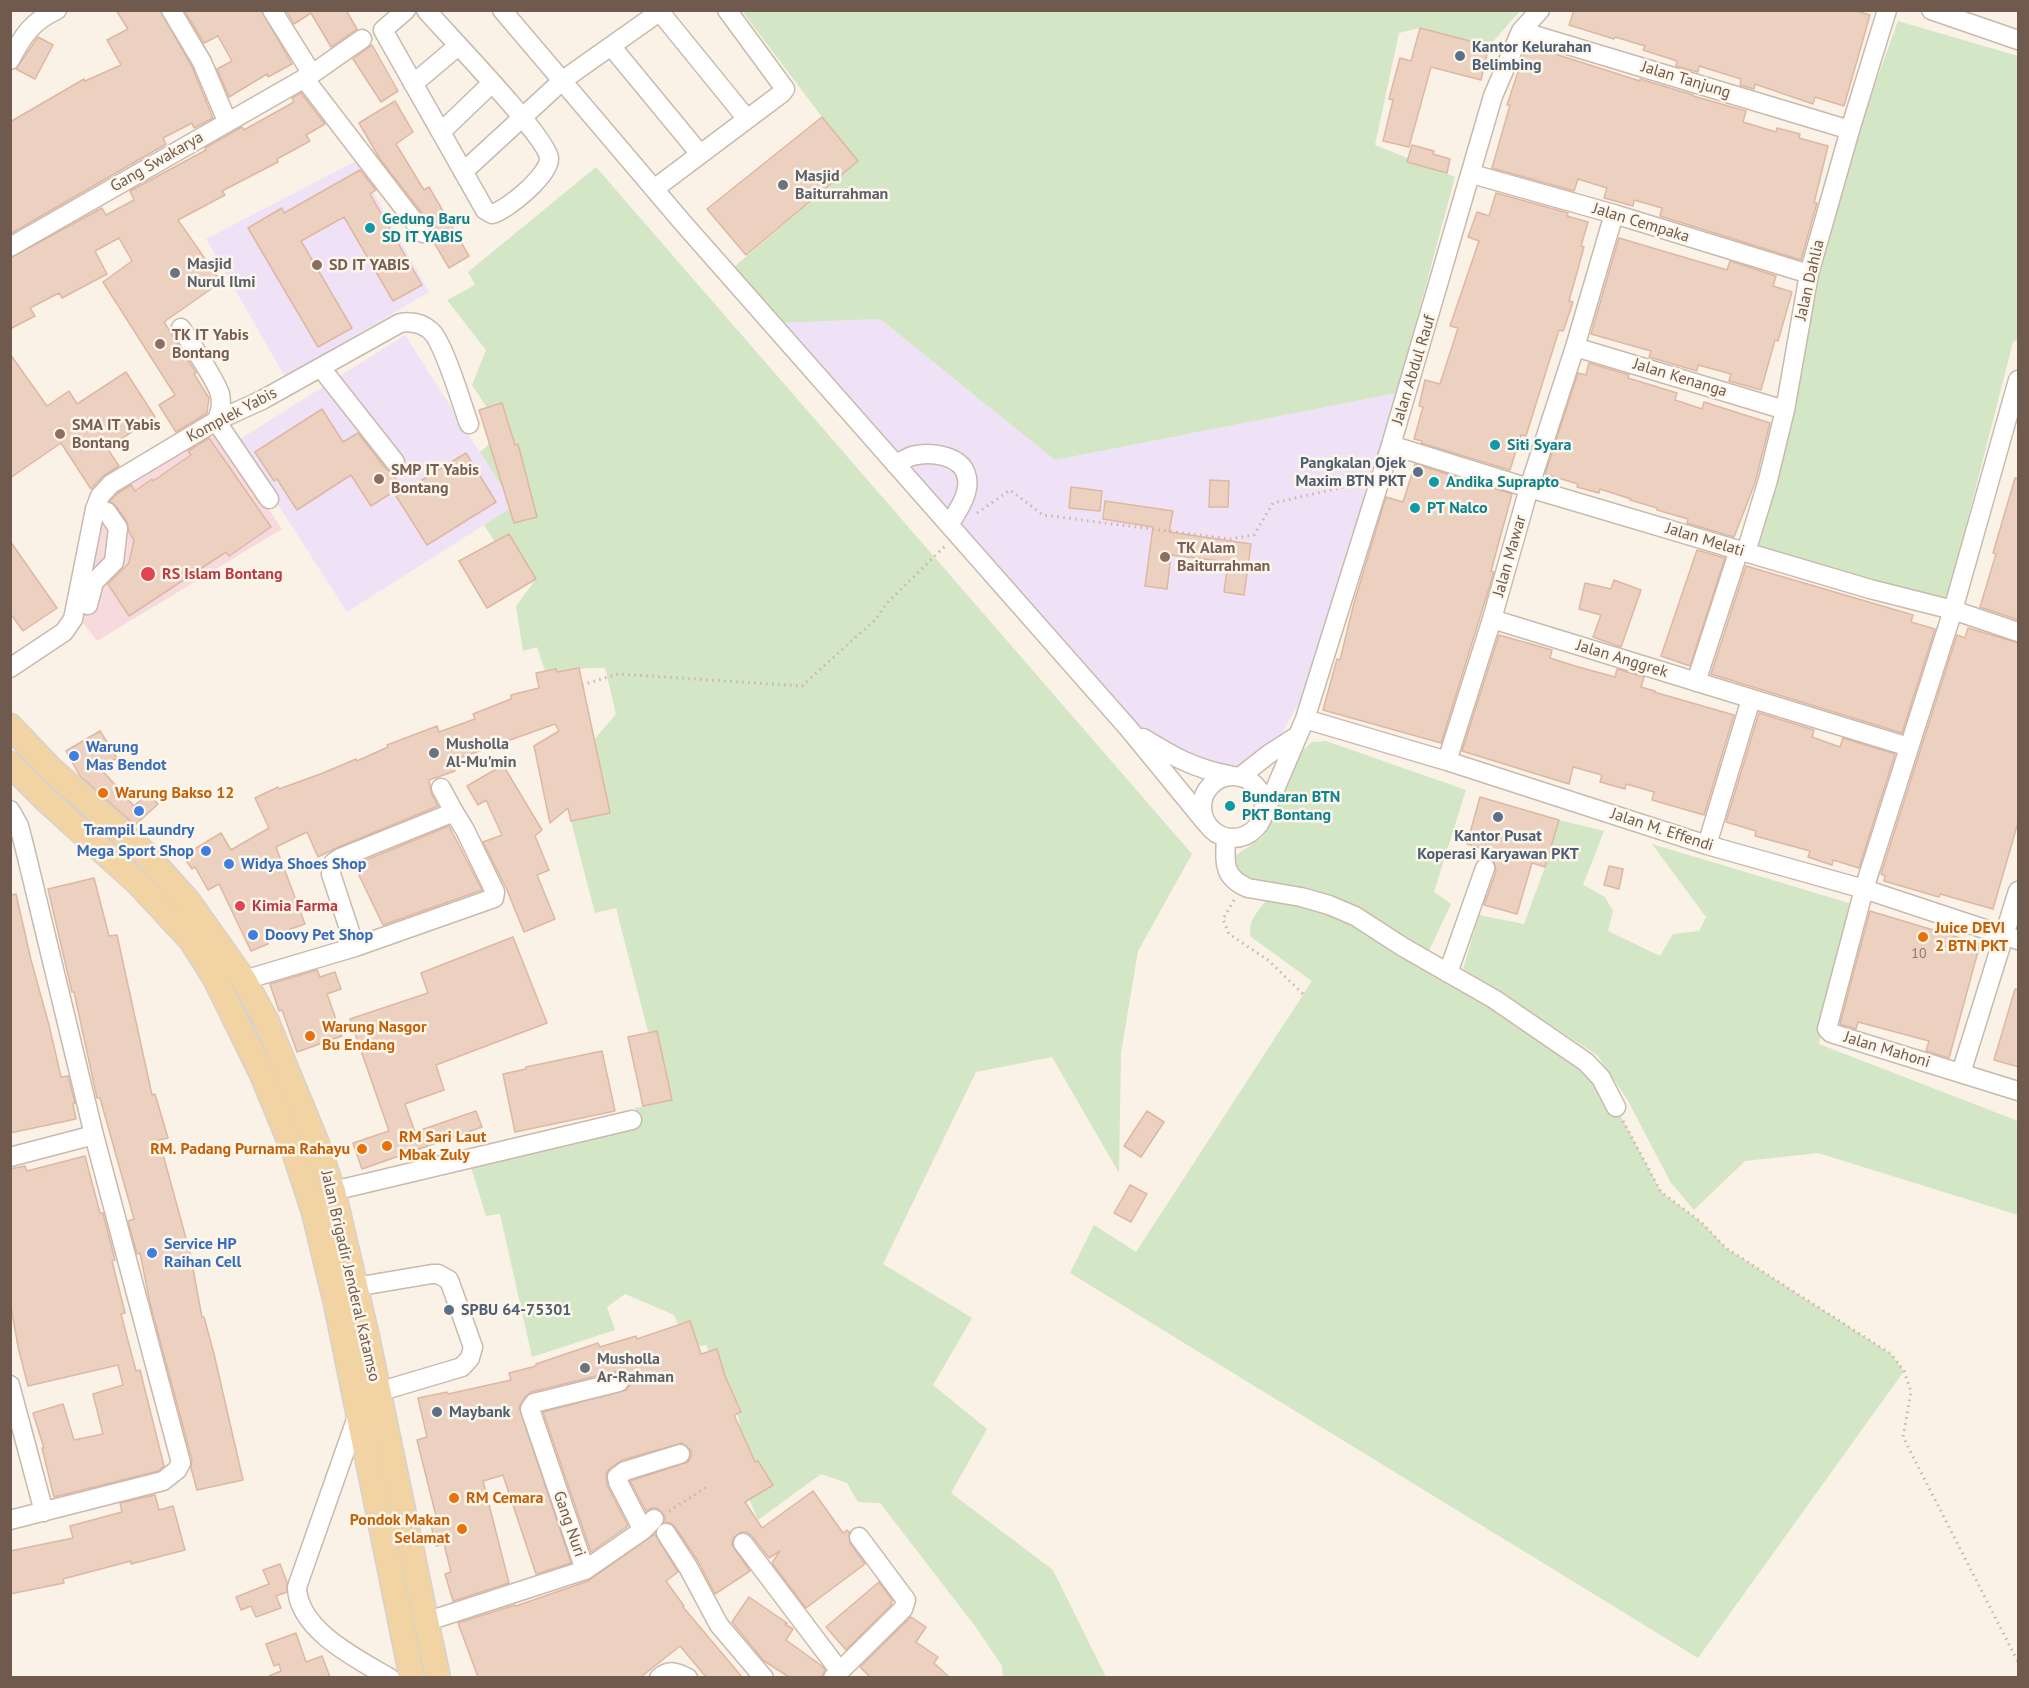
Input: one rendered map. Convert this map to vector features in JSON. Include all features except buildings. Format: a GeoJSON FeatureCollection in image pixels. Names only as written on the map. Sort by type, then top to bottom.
{"type":"FeatureCollection","features":[{"type":"Feature","properties":{"kind":"main road","name":"Jalan Brigadir Jenderal Katamso"},"geometry":{"type":"LineString","coordinates":[[10,726],[50,768],[145,853],[188,901],[244,980],[266,1020],[302,1105],[333,1191],[438,1677]]}},
{"type":"Feature","properties":{"kind":"main road","name":"Jalan Brigadir Jenderal Katamso"},"geometry":{"type":"LineString","coordinates":[[10,764],[46,800],[138,883],[191,940],[215,978],[262,1074],[295,1154],[314,1212],[336,1303],[412,1677]]}},
{"type":"Feature","properties":{"kind":"main road"},"geometry":{"type":"LineString","coordinates":[[262,1074],[286,1065]]}},
{"type":"Feature","properties":{"kind":"main road"},"geometry":{"type":"LineString","coordinates":[[277,1112],[302,1105]]}},
{"type":"Feature","properties":{"kind":"street"},"geometry":{"type":"LineString","coordinates":[[10,60],[28,28],[57,10]]}},
{"type":"Feature","properties":{"kind":"street"},"geometry":{"type":"LineString","coordinates":[[171,10],[202,62],[227,121]]}},
{"type":"Feature","properties":{"kind":"street"},"geometry":{"type":"LineString","coordinates":[[272,10],[308,76],[423,233]]}},
{"type":"Feature","properties":{"kind":"street"},"geometry":{"type":"LineString","coordinates":[[406,10],[382,30],[485,210],[492,214],[500,212],[536,181],[547,168],[549,158],[545,147],[522,117],[426,10]]}},
{"type":"Feature","properties":{"kind":"street"},"geometry":{"type":"LineString","coordinates":[[502,10],[654,189],[1129,729],[1214,832],[1226,838],[1238,838],[1250,834],[1259,826],[1264,814],[1265,802],[1261,790],[1252,781],[1186,764],[1129,729]]}},
{"type":"Feature","properties":{"kind":"street"},"geometry":{"type":"LineString","coordinates":[[654,189],[785,90],[727,10]]}},
{"type":"Feature","properties":{"kind":"street","name":"Jalan Abdul Rauf"},"geometry":{"type":"LineString","coordinates":[[1264,814],[1305,719],[1381,479],[1493,96],[1521,31],[1540,10]]}},
{"type":"Feature","properties":{"kind":"street","name":"Jalan Dahlia"},"geometry":{"type":"LineString","coordinates":[[1696,682],[1768,480],[1785,410],[1809,274],[1887,10]]}},
{"type":"Feature","properties":{"kind":"street"},"geometry":{"type":"LineString","coordinates":[[1931,10],[2019,40]]}},
{"type":"Feature","properties":{"kind":"street"},"geometry":{"type":"LineString","coordinates":[[463,172],[562,80],[661,11],[747,119]]}},
{"type":"Feature","properties":{"kind":"street","name":"Jalan Tanjung"},"geometry":{"type":"LineString","coordinates":[[1521,31],[1850,130]]}},
{"type":"Feature","properties":{"kind":"street","name":"Gang Swakarya"},"geometry":{"type":"LineString","coordinates":[[10,247],[308,76],[362,39]]}},
{"type":"Feature","properties":{"kind":"street"},"geometry":{"type":"LineString","coordinates":[[413,84],[458,46]]}},
{"type":"Feature","properties":{"kind":"street"},"geometry":{"type":"LineString","coordinates":[[611,46],[700,154]]}},
{"type":"Feature","properties":{"kind":"street"},"geometry":{"type":"LineString","coordinates":[[441,132],[492,84]]}},
{"type":"Feature","properties":{"kind":"street","name":"Jalan Cempaka"},"geometry":{"type":"LineString","coordinates":[[1472,174],[1614,214],[1809,274]]}},
{"type":"Feature","properties":{"kind":"street","name":"Jalan Mawar"},"geometry":{"type":"LineString","coordinates":[[1448,761],[1614,214]]}},
{"type":"Feature","properties":{"kind":"street","name":"Komplek Yabis"},"geometry":{"type":"LineString","coordinates":[[73,619],[95,509],[100,496],[111,484],[216,421],[262,400],[400,323],[411,321],[421,324],[431,332],[439,344],[469,424]]}},
{"type":"Feature","properties":{"kind":"street"},"geometry":{"type":"LineString","coordinates":[[181,328],[218,389],[221,404],[216,421],[269,499]]}},
{"type":"Feature","properties":{"kind":"street","name":"Jalan Kenanga"},"geometry":{"type":"LineString","coordinates":[[1575,347],[1785,410]]}},
{"type":"Feature","properties":{"kind":"street"},"geometry":{"type":"LineString","coordinates":[[321,368],[394,462]]}},
{"type":"Feature","properties":{"kind":"street"},"geometry":{"type":"LineString","coordinates":[[1864,889],[1953,610],[2019,380]]}},
{"type":"Feature","properties":{"kind":"street","name":"Jalan Melati"},"geometry":{"type":"LineString","coordinates":[[1391,445],[1870,589],[1953,610],[2019,632]]}},
{"type":"Feature","properties":{"kind":"street"},"geometry":{"type":"LineString","coordinates":[[895,464],[914,456],[944,455],[955,460],[963,468],[968,479],[953,530]]}},
{"type":"Feature","properties":{"kind":"street"},"geometry":{"type":"LineString","coordinates":[[10,668],[64,633],[73,619],[87,611],[94,582],[114,562],[118,528],[107,512],[95,509]]}},
{"type":"Feature","properties":{"kind":"street","name":"Jalan Anggrek"},"geometry":{"type":"LineString","coordinates":[[1492,619],[1909,747]]}},
{"type":"Feature","properties":{"kind":"street"},"geometry":{"type":"LineString","coordinates":[[1707,844],[1751,699]]}},
{"type":"Feature","properties":{"kind":"street","name":"Jalan M. Effendi"},"geometry":{"type":"LineString","coordinates":[[1305,719],[1448,761],[1707,844],[1864,889],[2012,938]]}},
{"type":"Feature","properties":{"kind":"street"},"geometry":{"type":"LineString","coordinates":[[1206,823],[1202,811],[1202,799],[1217,779],[1235,776],[1297,736]]}},
{"type":"Feature","properties":{"kind":"street"},"geometry":{"type":"LineString","coordinates":[[244,980],[355,947],[494,898],[495,891],[441,788]]}},
{"type":"Feature","properties":{"kind":"street"},"geometry":{"type":"LineString","coordinates":[[10,810],[19,826],[94,1135],[181,1463],[177,1470],[163,1481],[10,1520]]}},
{"type":"Feature","properties":{"kind":"street"},"geometry":{"type":"LineString","coordinates":[[355,947],[331,874],[333,863],[340,858],[454,812]]}},
{"type":"Feature","properties":{"kind":"street"},"geometry":{"type":"LineString","coordinates":[[1226,838],[1224,863],[1231,875],[1243,886],[1301,897],[1329,905],[1354,916],[1494,999],[1586,1062],[1601,1078],[1616,1107]]}},
{"type":"Feature","properties":{"kind":"street"},"geometry":{"type":"LineString","coordinates":[[1448,973],[1485,868]]}},
{"type":"Feature","properties":{"kind":"street","name":"Jalan Mahoni"},"geometry":{"type":"LineString","coordinates":[[1864,889],[1828,1030],[1831,1033],[2019,1091]]}},
{"type":"Feature","properties":{"kind":"street"},"geometry":{"type":"LineString","coordinates":[[1961,1073],[2012,938],[2019,891]]}},
{"type":"Feature","properties":{"kind":"street"},"geometry":{"type":"LineString","coordinates":[[333,1191],[632,1120]]}},
{"type":"Feature","properties":{"kind":"street"},"geometry":{"type":"LineString","coordinates":[[10,1157],[94,1135]]}},
{"type":"Feature","properties":{"kind":"street"},"geometry":{"type":"LineString","coordinates":[[355,1287],[432,1274],[445,1276],[450,1280],[473,1347],[470,1358],[462,1367],[378,1392]]}},
{"type":"Feature","properties":{"kind":"street","name":"Gang Nuri"},"geometry":{"type":"LineString","coordinates":[[425,1623],[585,1570],[530,1409],[534,1403],[619,1382]]}},
{"type":"Feature","properties":{"kind":"street"},"geometry":{"type":"LineString","coordinates":[[10,1385],[44,1512]]}},
{"type":"Feature","properties":{"kind":"street"},"geometry":{"type":"LineString","coordinates":[[358,1414],[297,1587],[297,1599],[306,1616],[318,1630],[362,1662],[390,1677]]}},
{"type":"Feature","properties":{"kind":"street"},"geometry":{"type":"LineString","coordinates":[[680,1454],[625,1472],[617,1477],[618,1482],[688,1567],[719,1625],[764,1677]]}},
{"type":"Feature","properties":{"kind":"street"},"geometry":{"type":"LineString","coordinates":[[585,1570],[654,1528]]}},
{"type":"Feature","properties":{"kind":"street"},"geometry":{"type":"LineString","coordinates":[[743,1543],[836,1674],[906,1604],[906,1600],[859,1537]]}},
{"type":"Feature","properties":{"kind":"street"},"geometry":{"type":"LineString","coordinates":[[659,1677],[665,1673],[677,1672],[688,1677]]}},
{"type":"Feature","properties":{"kind":"path"},"geometry":{"type":"LineString","coordinates":[[963,499],[978,513],[1010,490],[1043,515],[1230,539],[1254,535],[1273,503],[1381,479]]}},
{"type":"Feature","properties":{"kind":"path"},"geometry":{"type":"LineString","coordinates":[[582,685],[618,674],[802,686],[876,619],[886,604],[953,530]]}},
{"type":"Feature","properties":{"kind":"path"},"geometry":{"type":"LineString","coordinates":[[1243,886],[1223,919],[1229,934],[1268,960],[1303,994]]}},
{"type":"Feature","properties":{"kind":"path"},"geometry":{"type":"LineString","coordinates":[[1616,1107],[1661,1192],[1701,1222],[1726,1248],[1891,1354],[1904,1371],[1911,1392],[1903,1437],[2019,1662]]}},
{"type":"Feature","properties":{"kind":"path"},"geometry":{"type":"LineString","coordinates":[[654,1528],[707,1487]]}},
{"type":"Feature","properties":{"kind":"shaded area","name":"SD IT YABIS"},"geometry":{"type":"Polygon","coordinates":[[[356,161],[429,292],[285,377],[206,239],[356,161]]]}},
{"type":"Feature","properties":{"kind":"shaded area","name":"TK Alam Baiturrahman"},"geometry":{"type":"Polygon","coordinates":[[[880,319],[1055,460],[1397,393],[1305,692],[1279,739],[1239,766],[1210,772],[1139,730],[776,323],[880,319]]]}},
{"type":"Feature","properties":{"kind":"shaded area","name":"SMP IT Yabis Bontang"},"geometry":{"type":"Polygon","coordinates":[[[405,335],[514,506],[347,612],[237,441],[405,335]]]}},
{"type":"Feature","properties":{"kind":"shaded area","name":"RS Islam Bontang"},"geometry":{"type":"Polygon","coordinates":[[[214,428],[282,529],[97,641],[80,619],[104,501],[214,428]]]}},
{"type":"Feature","properties":{"kind":"green space"},"geometry":{"type":"Polygon","coordinates":[[[742,11],[1520,11],[1489,46],[1420,28],[1399,33],[1375,145],[1455,177],[1397,393],[1055,460],[880,319],[776,323],[727,273],[858,161],[742,11]]]}},
{"type":"Feature","properties":{"kind":"green space"},"geometry":{"type":"Polygon","coordinates":[[[1898,21],[2018,56],[2018,339],[2013,342],[1947,600],[1755,546],[1794,413],[1819,277],[1858,131],[1898,21]]]}},
{"type":"Feature","properties":{"kind":"green space"},"geometry":{"type":"Polygon","coordinates":[[[596,167],[1192,854],[1138,951],[1121,1053],[1119,1173],[1052,1057],[976,1072],[883,1264],[972,1318],[933,1385],[987,1429],[951,1493],[1053,1570],[1106,1677],[1003,1677],[1002,1666],[975,1626],[880,1503],[858,1502],[847,1483],[821,1474],[758,1520],[748,1496],[741,1453],[739,1418],[706,1345],[688,1348],[674,1315],[625,1294],[607,1307],[615,1330],[532,1357],[500,1214],[486,1216],[470,1164],[638,1124],[635,1108],[643,1106],[657,1031],[648,1032],[616,908],[595,913],[571,821],[610,813],[593,741],[616,714],[605,668],[545,671],[537,647],[523,651],[516,606],[536,579],[509,534],[495,542],[484,525],[514,506],[480,452],[503,432],[472,385],[486,350],[447,300],[475,285],[468,272],[596,167]]]}},
{"type":"Feature","properties":{"kind":"green space"},"geometry":{"type":"Polygon","coordinates":[[[1326,741],[1466,790],[1434,892],[1451,904],[1425,959],[1586,1062],[1616,1107],[1661,1192],[1701,1222],[1726,1248],[1891,1354],[1904,1371],[1698,1658],[1070,1273],[1094,1225],[1136,1252],[1312,981],[1251,937],[1253,919],[1272,894],[1248,888],[1224,863],[1263,837],[1302,751],[1312,742],[1326,741]]]}},
{"type":"Feature","properties":{"kind":"green space"},"geometry":{"type":"Polygon","coordinates":[[[1559,820],[1604,831],[1583,885],[1605,897],[1613,911],[1608,931],[1660,956],[1673,934],[1699,931],[1706,917],[1652,844],[1849,903],[1819,1044],[2018,1121],[2018,1215],[1818,1153],[1745,1161],[1694,1210],[1671,1183],[1627,1099],[1597,1055],[1463,969],[1479,915],[1524,924],[1559,820]]]}},
{"type":"Feature","properties":{"kind":"place","name":"Kantor Kelurahan Belimbing"},"geometry":{"type":"Point","coordinates":[1460,56]}},
{"type":"Feature","properties":{"kind":"place","name":"Masjid Baiturrahman"},"geometry":{"type":"Point","coordinates":[783,185]}},
{"type":"Feature","properties":{"kind":"place","name":"Gedung Baru SD IT YABIS"},"geometry":{"type":"Point","coordinates":[370,228]}},
{"type":"Feature","properties":{"kind":"place","name":"SD IT YABIS"},"geometry":{"type":"Point","coordinates":[317,265]}},
{"type":"Feature","properties":{"kind":"place","name":"Masjid Nurul Ilmi"},"geometry":{"type":"Point","coordinates":[175,273]}},
{"type":"Feature","properties":{"kind":"place","name":"TK IT Yabis Bontang"},"geometry":{"type":"Point","coordinates":[160,344]}},
{"type":"Feature","properties":{"kind":"place","name":"SMA IT Yabis Bontang"},"geometry":{"type":"Point","coordinates":[60,434]}},
{"type":"Feature","properties":{"kind":"place","name":"Siti Syara"},"geometry":{"type":"Point","coordinates":[1495,445]}},
{"type":"Feature","properties":{"kind":"place","name":"Pangkalan Ojek Maxim BTN PKT"},"geometry":{"type":"Point","coordinates":[1418,472]}},
{"type":"Feature","properties":{"kind":"place","name":"SMP IT Yabis Bontang"},"geometry":{"type":"Point","coordinates":[379,479]}},
{"type":"Feature","properties":{"kind":"place","name":"Andika Suprapto"},"geometry":{"type":"Point","coordinates":[1434,482]}},
{"type":"Feature","properties":{"kind":"place","name":"PT Nalco"},"geometry":{"type":"Point","coordinates":[1415,508]}},
{"type":"Feature","properties":{"kind":"place","name":"TK Alam Baiturrahman"},"geometry":{"type":"Point","coordinates":[1165,557]}},
{"type":"Feature","properties":{"kind":"place","name":"RS Islam Bontang"},"geometry":{"type":"Point","coordinates":[148,574]}},
{"type":"Feature","properties":{"kind":"place","name":"Musholla Al-Mu'min"},"geometry":{"type":"Point","coordinates":[434,753]}},
{"type":"Feature","properties":{"kind":"place","name":"Warung Mas Bendot"},"geometry":{"type":"Point","coordinates":[74,756]}},
{"type":"Feature","properties":{"kind":"place","name":"Warung Bakso 12"},"geometry":{"type":"Point","coordinates":[103,793]}},
{"type":"Feature","properties":{"kind":"place","name":"Bundaran BTN PKT Bontang"},"geometry":{"type":"Point","coordinates":[1230,806]}},
{"type":"Feature","properties":{"kind":"place","name":"Trampil Laundry"},"geometry":{"type":"Point","coordinates":[139,811]}},
{"type":"Feature","properties":{"kind":"place","name":"Kantor Pusat Koperasi Karyawan PKT"},"geometry":{"type":"Point","coordinates":[1498,817]}},
{"type":"Feature","properties":{"kind":"place","name":"Mega Sport Shop"},"geometry":{"type":"Point","coordinates":[206,851]}},
{"type":"Feature","properties":{"kind":"place","name":"Widya Shoes Shop"},"geometry":{"type":"Point","coordinates":[229,864]}},
{"type":"Feature","properties":{"kind":"place","name":"Kimia Farma"},"geometry":{"type":"Point","coordinates":[240,906]}},
{"type":"Feature","properties":{"kind":"place","name":"Doovy Pet Shop"},"geometry":{"type":"Point","coordinates":[253,935]}},
{"type":"Feature","properties":{"kind":"place","name":"Juice DEVI 2 BTN PKT"},"geometry":{"type":"Point","coordinates":[1923,937]}},
{"type":"Feature","properties":{"kind":"place","name":"Warung Nasgor Bu Endang"},"geometry":{"type":"Point","coordinates":[310,1036]}},
{"type":"Feature","properties":{"kind":"place","name":"RM Sari Laut Mbak Zuly"},"geometry":{"type":"Point","coordinates":[387,1146]}},
{"type":"Feature","properties":{"kind":"place","name":"RM. Padang Purnama Rahayu"},"geometry":{"type":"Point","coordinates":[362,1149]}},
{"type":"Feature","properties":{"kind":"place","name":"Service HP Raihan Cell"},"geometry":{"type":"Point","coordinates":[152,1253]}},
{"type":"Feature","properties":{"kind":"place","name":"SPBU 64-75301"},"geometry":{"type":"Point","coordinates":[449,1310]}},
{"type":"Feature","properties":{"kind":"place","name":"Musholla Ar-Rahman"},"geometry":{"type":"Point","coordinates":[585,1368]}},
{"type":"Feature","properties":{"kind":"place","name":"Maybank"},"geometry":{"type":"Point","coordinates":[437,1412]}},
{"type":"Feature","properties":{"kind":"place","name":"RM Cemara"},"geometry":{"type":"Point","coordinates":[454,1498]}},
{"type":"Feature","properties":{"kind":"place","name":"Pondok Makan Selamat"},"geometry":{"type":"Point","coordinates":[462,1529]}}]}
